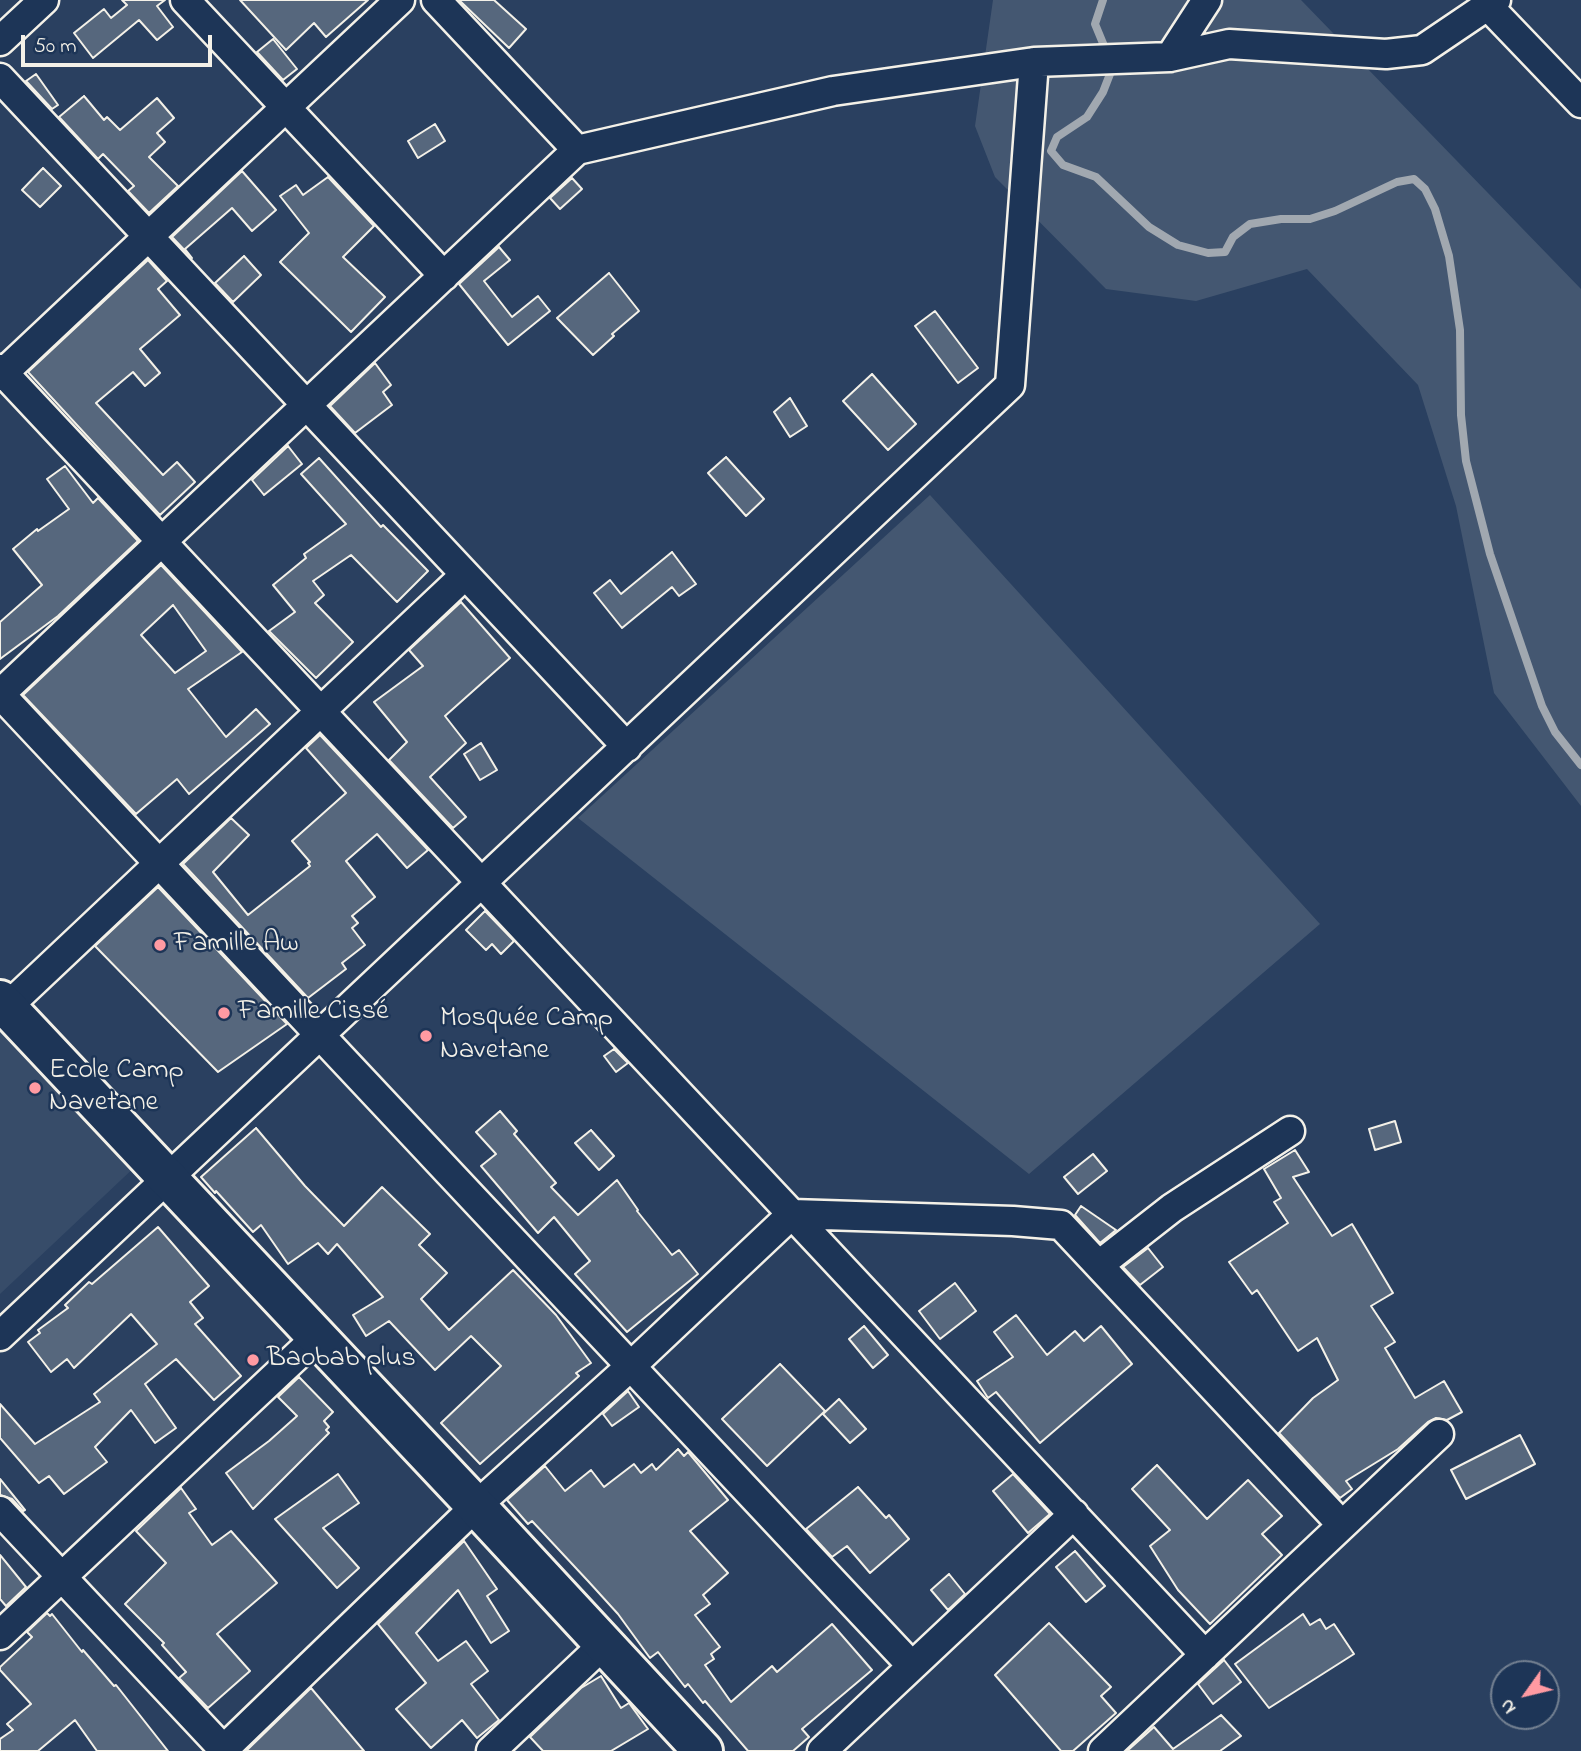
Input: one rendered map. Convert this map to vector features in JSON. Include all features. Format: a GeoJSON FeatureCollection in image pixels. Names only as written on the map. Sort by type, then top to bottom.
{"type":"FeatureCollection","features":[{"type":"Feature","properties":{"kind":"street"},"geometry":{"type":"LineString","coordinates":[[0,41],[44,0]]}},
{"type":"Feature","properties":{"kind":"street"},"geometry":{"type":"LineString","coordinates":[[185,0],[444,276]]}},
{"type":"Feature","properties":{"kind":"street"},"geometry":{"type":"LineString","coordinates":[[400,0],[1,373],[162,541],[1205,1655]]}},
{"type":"Feature","properties":{"kind":"street"},"geometry":{"type":"LineString","coordinates":[[436,0],[577,150]]}},
{"type":"Feature","properties":{"kind":"street"},"geometry":{"type":"LineString","coordinates":[[1170,57],[1208,0]]}},
{"type":"Feature","properties":{"kind":"street"},"geometry":{"type":"LineString","coordinates":[[912,1666],[0,694],[577,150],[833,91],[1034,61],[1170,57],[1228,44],[1386,54],[1422,50],[1493,4],[1581,103]]}},
{"type":"Feature","properties":{"kind":"street"},"geometry":{"type":"LineString","coordinates":[[0,1336],[1010,385],[1034,61]]}},
{"type":"Feature","properties":{"kind":"street"},"geometry":{"type":"LineString","coordinates":[[0,78],[626,747]]}},
{"type":"Feature","properties":{"kind":"street"},"geometry":{"type":"LineString","coordinates":[[465,575],[159,863],[3,1003],[477,1506],[703,1751]]}},
{"type":"Feature","properties":{"kind":"street"},"geometry":{"type":"LineString","coordinates":[[1099,1265],[1172,1208],[1290,1131]]}},
{"type":"Feature","properties":{"kind":"street"},"geometry":{"type":"LineString","coordinates":[[0,1511],[224,1750],[477,1506],[792,1214],[1061,1225],[1342,1525]]}},
{"type":"Feature","properties":{"kind":"street"},"geometry":{"type":"LineString","coordinates":[[0,1635],[317,1336]]}},
{"type":"Feature","properties":{"kind":"street"},"geometry":{"type":"LineString","coordinates":[[1103,1751],[1439,1434]]}},
{"type":"Feature","properties":{"kind":"street"},"geometry":{"type":"LineString","coordinates":[[822,1751],[1074,1514]]}},
{"type":"Feature","properties":{"kind":"street"},"geometry":{"type":"LineString","coordinates":[[491,1751],[604,1644]]}},
{"type":"Feature","properties":{"kind":"shaded area"},"geometry":{"type":"Polygon","coordinates":[[[993,0],[1301,0],[1581,289],[1581,806],[1494,693],[1456,506],[1418,385],[1307,269],[1196,301],[1106,289],[995,177],[975,126],[993,0]]]}},
{"type":"Feature","properties":{"kind":"shaded area"},"geometry":{"type":"Polygon","coordinates":[[[930,495],[1320,924],[1029,1174],[578,818],[930,495]]]}},
{"type":"Feature","properties":{"kind":"shaded area","name":"Ecole Camp Navetane"},"geometry":{"type":"Polygon","coordinates":[[[0,1013],[139,1163],[0,1294],[0,1013]]]}},
{"type":"Feature","properties":{"kind":"building"},"geometry":{"type":"Polygon","coordinates":[[[122,0],[165,0],[157,6],[173,27],[157,40],[139,20],[93,58],[74,33],[104,9],[111,18],[127,5],[122,0]]]}},
{"type":"Feature","properties":{"kind":"building"},"geometry":{"type":"Polygon","coordinates":[[[240,0],[368,0],[326,37],[314,23],[286,50],[240,0]]]}},
{"type":"Feature","properties":{"kind":"building"},"geometry":{"type":"Polygon","coordinates":[[[459,0],[494,0],[526,29],[509,48],[459,0]]]}},
{"type":"Feature","properties":{"kind":"building"},"geometry":{"type":"Polygon","coordinates":[[[273,39],[297,69],[283,80],[257,52],[273,39]]]}},
{"type":"Feature","properties":{"kind":"building"},"geometry":{"type":"Polygon","coordinates":[[[36,74],[58,105],[52,109],[26,81],[36,74]]]}},
{"type":"Feature","properties":{"kind":"building"},"geometry":{"type":"Polygon","coordinates":[[[84,96],[104,120],[107,117],[120,130],[157,98],[174,118],[157,133],[165,142],[149,157],[178,186],[149,213],[128,191],[134,186],[103,154],[98,159],[59,117],[84,96]]]}},
{"type":"Feature","properties":{"kind":"building"},"geometry":{"type":"Polygon","coordinates":[[[435,124],[445,141],[418,158],[408,141],[435,124]]]}},
{"type":"Feature","properties":{"kind":"building"},"geometry":{"type":"Polygon","coordinates":[[[43,168],[61,186],[40,207],[22,190],[43,168]]]}},
{"type":"Feature","properties":{"kind":"building"},"geometry":{"type":"Polygon","coordinates":[[[242,171],[276,210],[252,231],[232,208],[185,249],[192,258],[172,237],[242,171]]]}},
{"type":"Feature","properties":{"kind":"building"},"geometry":{"type":"Polygon","coordinates":[[[328,177],[374,226],[343,257],[385,297],[351,332],[280,262],[309,233],[280,196],[296,185],[303,195],[328,177]]]}},
{"type":"Feature","properties":{"kind":"building"},"geometry":{"type":"Polygon","coordinates":[[[572,178],[582,189],[560,209],[550,198],[572,178]]]}},
{"type":"Feature","properties":{"kind":"building"},"geometry":{"type":"Polygon","coordinates":[[[499,247],[510,260],[484,281],[512,317],[538,296],[550,311],[508,345],[459,284],[499,247]]]}},
{"type":"Feature","properties":{"kind":"building"},"geometry":{"type":"Polygon","coordinates":[[[244,256],[261,275],[233,302],[215,283],[244,256]]]}},
{"type":"Feature","properties":{"kind":"building"},"geometry":{"type":"Polygon","coordinates":[[[148,260],[167,281],[158,289],[180,315],[140,349],[160,373],[145,386],[133,372],[96,403],[163,475],[177,462],[195,482],[160,515],[28,372],[148,260]]]}},
{"type":"Feature","properties":{"kind":"building"},"geometry":{"type":"Polygon","coordinates":[[[609,273],[639,311],[593,355],[557,318],[609,273]]]}},
{"type":"Feature","properties":{"kind":"building"},"geometry":{"type":"Polygon","coordinates":[[[935,311],[978,368],[958,383],[915,326],[935,311]]]}},
{"type":"Feature","properties":{"kind":"building"},"geometry":{"type":"Polygon","coordinates":[[[375,363],[391,385],[383,392],[392,405],[355,433],[330,406],[375,363]]]}},
{"type":"Feature","properties":{"kind":"building"},"geometry":{"type":"Polygon","coordinates":[[[872,374],[916,424],[888,450],[843,401],[872,374]]]}},
{"type":"Feature","properties":{"kind":"building"},"geometry":{"type":"Polygon","coordinates":[[[790,398],[807,426],[790,437],[774,412],[790,398]]]}},
{"type":"Feature","properties":{"kind":"building"},"geometry":{"type":"Polygon","coordinates":[[[288,446],[302,464],[264,495],[252,480],[288,446]]]}},
{"type":"Feature","properties":{"kind":"building"},"geometry":{"type":"Polygon","coordinates":[[[726,457],[764,499],[746,516],[708,473],[726,457]]]}},
{"type":"Feature","properties":{"kind":"building"},"geometry":{"type":"Polygon","coordinates":[[[319,458],[381,527],[383,525],[428,571],[397,602],[351,555],[313,581],[324,595],[315,603],[353,642],[316,678],[269,631],[295,612],[273,585],[306,558],[304,554],[346,524],[301,474],[319,458]]]}},
{"type":"Feature","properties":{"kind":"building"},"geometry":{"type":"Polygon","coordinates":[[[65,466],[93,503],[98,498],[138,541],[58,616],[0,659],[0,622],[42,585],[13,549],[37,529],[38,531],[69,509],[47,479],[65,466]]]}},
{"type":"Feature","properties":{"kind":"building"},"geometry":{"type":"Polygon","coordinates":[[[672,552],[696,584],[679,596],[672,587],[622,628],[594,593],[610,580],[621,594],[672,552]]]}},
{"type":"Feature","properties":{"kind":"building"},"geometry":{"type":"Polygon","coordinates":[[[161,565],[242,652],[188,689],[226,737],[256,709],[270,724],[189,794],[177,779],[136,814],[23,695],[161,565]],[[173,605],[141,635],[175,673],[206,651],[173,605]]]}},
{"type":"Feature","properties":{"kind":"building"},"geometry":{"type":"Polygon","coordinates":[[[461,602],[510,658],[445,716],[466,743],[430,777],[466,817],[453,828],[389,760],[407,742],[374,702],[423,666],[409,650],[461,602]]]}},
{"type":"Feature","properties":{"kind":"building"},"geometry":{"type":"Polygon","coordinates":[[[320,735],[428,850],[407,868],[377,834],[346,861],[375,897],[352,916],[358,923],[352,928],[365,945],[342,963],[346,969],[308,998],[183,864],[231,818],[249,835],[213,872],[248,915],[310,866],[310,862],[292,841],[346,793],[306,748],[320,735]]]}},
{"type":"Feature","properties":{"kind":"building"},"geometry":{"type":"Polygon","coordinates":[[[481,743],[497,770],[480,780],[464,754],[481,743]]]}},
{"type":"Feature","properties":{"kind":"building"},"geometry":{"type":"Polygon","coordinates":[[[158,887],[287,1024],[218,1072],[95,946],[158,887]]]}},
{"type":"Feature","properties":{"kind":"building"},"geometry":{"type":"Polygon","coordinates":[[[485,911],[514,941],[501,954],[492,944],[486,950],[466,930],[485,911]]]}},
{"type":"Feature","properties":{"kind":"building"},"geometry":{"type":"Polygon","coordinates":[[[614,1049],[628,1063],[616,1072],[604,1056],[614,1049]]]}},
{"type":"Feature","properties":{"kind":"building"},"geometry":{"type":"Polygon","coordinates":[[[500,1111],[517,1131],[514,1134],[556,1183],[551,1187],[578,1215],[617,1180],[637,1211],[672,1255],[679,1250],[698,1274],[627,1332],[575,1274],[590,1261],[554,1217],[538,1233],[481,1166],[496,1154],[476,1132],[500,1111]]]}},
{"type":"Feature","properties":{"kind":"building"},"geometry":{"type":"Polygon","coordinates":[[[1395,1121],[1401,1142],[1375,1150],[1369,1129],[1395,1121]]]}},
{"type":"Feature","properties":{"kind":"building"},"geometry":{"type":"Polygon","coordinates":[[[256,1128],[305,1186],[344,1226],[382,1187],[430,1234],[419,1245],[447,1273],[421,1299],[449,1330],[513,1270],[556,1315],[591,1363],[576,1373],[579,1376],[480,1464],[441,1423],[501,1366],[471,1336],[435,1370],[389,1321],[366,1336],[353,1315],[383,1297],[337,1244],[328,1254],[318,1243],[288,1264],[261,1225],[253,1232],[201,1177],[256,1128]]]}},
{"type":"Feature","properties":{"kind":"building"},"geometry":{"type":"Polygon","coordinates":[[[591,1130],[614,1156],[599,1170],[575,1143],[591,1130]]]}},
{"type":"Feature","properties":{"kind":"building"},"geometry":{"type":"Polygon","coordinates":[[[1295,1150],[1309,1172],[1293,1177],[1332,1236],[1352,1224],[1393,1293],[1371,1306],[1395,1342],[1385,1348],[1415,1398],[1444,1381],[1462,1412],[1447,1420],[1436,1418],[1428,1422],[1398,1449],[1346,1481],[1352,1489],[1340,1498],[1279,1433],[1313,1398],[1338,1380],[1317,1338],[1298,1351],[1257,1290],[1252,1294],[1229,1262],[1288,1223],[1274,1202],[1281,1198],[1264,1169],[1295,1150]]]}},
{"type":"Feature","properties":{"kind":"building"},"geometry":{"type":"Polygon","coordinates":[[[1093,1154],[1107,1171],[1078,1194],[1064,1177],[1093,1154]]]}},
{"type":"Feature","properties":{"kind":"building"},"geometry":{"type":"Polygon","coordinates":[[[1081,1206],[1116,1230],[1100,1243],[1075,1215],[1081,1206]]]}},
{"type":"Feature","properties":{"kind":"building"},"geometry":{"type":"Polygon","coordinates":[[[158,1227],[209,1286],[190,1302],[203,1318],[195,1324],[241,1376],[214,1400],[176,1359],[145,1384],[176,1428],[155,1443],[131,1410],[95,1447],[107,1462],[64,1494],[49,1476],[39,1483],[0,1438],[0,1404],[35,1444],[100,1402],[94,1394],[157,1344],[131,1314],[74,1368],[67,1359],[51,1372],[28,1342],[40,1333],[38,1330],[68,1308],[65,1305],[89,1282],[92,1284],[158,1227]]]}},
{"type":"Feature","properties":{"kind":"building"},"geometry":{"type":"Polygon","coordinates":[[[1148,1248],[1163,1267],[1140,1285],[1123,1267],[1148,1248]]]}},
{"type":"Feature","properties":{"kind":"building"},"geometry":{"type":"Polygon","coordinates":[[[955,1283],[976,1311],[940,1339],[919,1311],[955,1283]]]}},
{"type":"Feature","properties":{"kind":"building"},"geometry":{"type":"Polygon","coordinates":[[[1016,1315],[1047,1355],[1075,1331],[1084,1341],[1101,1326],[1132,1364],[1040,1443],[996,1392],[988,1398],[977,1381],[1013,1357],[994,1332],[1016,1315]]]}},
{"type":"Feature","properties":{"kind":"building"},"geometry":{"type":"Polygon","coordinates":[[[864,1326],[888,1355],[873,1368],[849,1339],[864,1326]]]}},
{"type":"Feature","properties":{"kind":"building"},"geometry":{"type":"Polygon","coordinates":[[[780,1364],[825,1411],[767,1466],[722,1419],[780,1364]]]}},
{"type":"Feature","properties":{"kind":"building"},"geometry":{"type":"Polygon","coordinates":[[[299,1377],[333,1412],[324,1421],[329,1427],[326,1430],[329,1433],[253,1509],[226,1473],[297,1416],[278,1397],[299,1377]]]}},
{"type":"Feature","properties":{"kind":"building"},"geometry":{"type":"Polygon","coordinates":[[[628,1391],[639,1407],[612,1426],[603,1414],[628,1391]]]}},
{"type":"Feature","properties":{"kind":"building"},"geometry":{"type":"Polygon","coordinates":[[[839,1399],[866,1429],[850,1443],[823,1414],[839,1399]]]}},
{"type":"Feature","properties":{"kind":"building"},"geometry":{"type":"Polygon","coordinates":[[[1520,1435],[1535,1464],[1466,1499],[1451,1470],[1520,1435]]]}},
{"type":"Feature","properties":{"kind":"building"},"geometry":{"type":"Polygon","coordinates":[[[678,1449],[684,1456],[688,1452],[728,1500],[690,1531],[728,1573],[703,1595],[710,1604],[695,1615],[720,1647],[711,1654],[714,1659],[705,1665],[731,1702],[772,1666],[777,1672],[832,1624],[872,1670],[802,1729],[809,1737],[793,1751],[748,1751],[705,1701],[703,1703],[688,1684],[685,1687],[658,1652],[650,1658],[618,1614],[532,1521],[528,1524],[507,1500],[545,1466],[565,1491],[591,1470],[604,1487],[634,1464],[641,1473],[652,1464],[656,1470],[678,1449]]]}},
{"type":"Feature","properties":{"kind":"building"},"geometry":{"type":"Polygon","coordinates":[[[1157,1465],[1207,1519],[1248,1480],[1282,1516],[1262,1534],[1282,1555],[1210,1624],[1178,1590],[1150,1546],[1170,1530],[1132,1489],[1157,1465]]]}},
{"type":"Feature","properties":{"kind":"building"},"geometry":{"type":"Polygon","coordinates":[[[338,1474],[359,1503],[323,1528],[359,1568],[337,1588],[275,1519],[338,1474]]]}},
{"type":"Feature","properties":{"kind":"building"},"geometry":{"type":"Polygon","coordinates":[[[1013,1474],[1050,1514],[1028,1533],[993,1491],[1013,1474]]]}},
{"type":"Feature","properties":{"kind":"building"},"geometry":{"type":"Polygon","coordinates":[[[0,1479],[25,1510],[12,1499],[0,1495],[0,1479]]]}},
{"type":"Feature","properties":{"kind":"building"},"geometry":{"type":"Polygon","coordinates":[[[858,1487],[886,1518],[889,1515],[909,1539],[870,1573],[847,1546],[832,1557],[806,1529],[858,1487]]]}},
{"type":"Feature","properties":{"kind":"building"},"geometry":{"type":"Polygon","coordinates":[[[181,1488],[196,1509],[189,1513],[212,1545],[231,1531],[277,1583],[217,1634],[250,1671],[208,1708],[179,1678],[186,1672],[162,1645],[164,1643],[125,1604],[166,1563],[136,1531],[181,1488]]]}},
{"type":"Feature","properties":{"kind":"building"},"geometry":{"type":"Polygon","coordinates":[[[464,1541],[497,1589],[487,1596],[509,1631],[491,1643],[458,1590],[416,1633],[438,1661],[466,1641],[488,1671],[471,1684],[499,1720],[477,1738],[462,1720],[431,1748],[396,1709],[426,1683],[378,1624],[464,1541]]]}},
{"type":"Feature","properties":{"kind":"building"},"geometry":{"type":"Polygon","coordinates":[[[1075,1551],[1105,1586],[1086,1602],[1056,1567],[1075,1551]]]}},
{"type":"Feature","properties":{"kind":"building"},"geometry":{"type":"Polygon","coordinates":[[[0,1555],[26,1587],[6,1606],[0,1599],[0,1555]]]}},
{"type":"Feature","properties":{"kind":"building"},"geometry":{"type":"Polygon","coordinates":[[[949,1574],[965,1594],[948,1610],[931,1590],[949,1574]]]}},
{"type":"Feature","properties":{"kind":"building"},"geometry":{"type":"Polygon","coordinates":[[[47,1613],[50,1616],[52,1614],[82,1652],[83,1650],[114,1686],[116,1685],[168,1751],[97,1751],[75,1720],[38,1751],[0,1751],[0,1739],[13,1730],[7,1724],[31,1704],[0,1667],[32,1637],[27,1632],[47,1613]]]}},
{"type":"Feature","properties":{"kind":"building"},"geometry":{"type":"Polygon","coordinates":[[[1303,1614],[1310,1625],[1320,1619],[1326,1629],[1334,1624],[1354,1654],[1269,1708],[1235,1664],[1303,1614]]]}},
{"type":"Feature","properties":{"kind":"building"},"geometry":{"type":"Polygon","coordinates":[[[1049,1623],[1111,1687],[1101,1696],[1116,1713],[1073,1751],[1061,1751],[995,1675],[1049,1623]]]}},
{"type":"Feature","properties":{"kind":"building"},"geometry":{"type":"Polygon","coordinates":[[[1224,1660],[1241,1682],[1213,1704],[1198,1684],[1224,1660]]]}},
{"type":"Feature","properties":{"kind":"building"},"geometry":{"type":"Polygon","coordinates":[[[601,1676],[621,1708],[629,1703],[648,1729],[611,1751],[543,1751],[530,1737],[581,1688],[601,1676]]]}},
{"type":"Feature","properties":{"kind":"building"},"geometry":{"type":"Polygon","coordinates":[[[311,1688],[364,1751],[246,1751],[311,1688]]]}},
{"type":"Feature","properties":{"kind":"building"},"geometry":{"type":"Polygon","coordinates":[[[1221,1715],[1241,1736],[1220,1751],[1127,1751],[1154,1727],[1173,1749],[1221,1715]]]}},
{"type":"Feature","properties":{"kind":"waterway"},"geometry":{"type":"LineString","coordinates":[[1103,0],[1095,24],[1107,53]]}},
{"type":"Feature","properties":{"kind":"waterway"},"geometry":{"type":"LineString","coordinates":[[1110,65],[1110,74],[1103,92],[1087,117],[1057,137],[1051,151],[1063,165],[1096,177],[1149,227],[1178,245],[1208,253],[1225,252],[1233,237],[1250,224],[1281,219],[1310,219],[1335,211],[1397,182],[1414,179],[1425,189],[1435,209],[1449,256],[1460,330],[1461,415],[1466,461],[1490,554],[1542,706],[1555,732],[1581,765]]}},
{"type":"Feature","properties":{"kind":"place","name":"Famille Aw"},"geometry":{"type":"Point","coordinates":[160,945]}},
{"type":"Feature","properties":{"kind":"place","name":"Famille Cissé"},"geometry":{"type":"Point","coordinates":[224,1013]}},
{"type":"Feature","properties":{"kind":"place","name":"Mosquée Camp Navetane"},"geometry":{"type":"Point","coordinates":[426,1036]}},
{"type":"Feature","properties":{"kind":"place","name":"Ecole Camp Navetane"},"geometry":{"type":"Point","coordinates":[35,1088]}},
{"type":"Feature","properties":{"kind":"place","name":"Baobab plus"},"geometry":{"type":"Point","coordinates":[253,1360]}}]}
